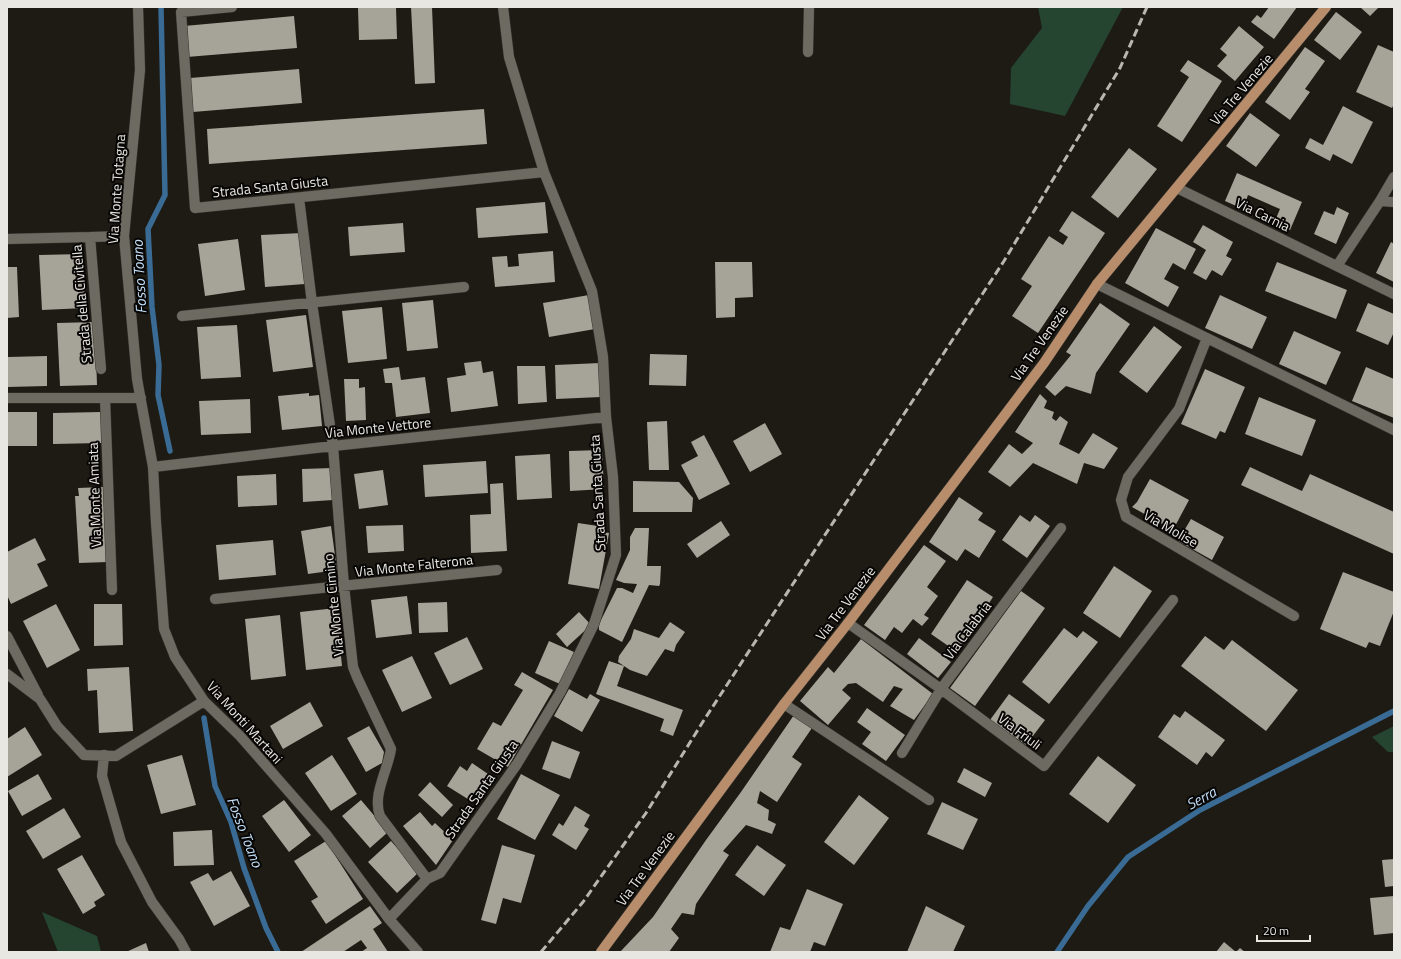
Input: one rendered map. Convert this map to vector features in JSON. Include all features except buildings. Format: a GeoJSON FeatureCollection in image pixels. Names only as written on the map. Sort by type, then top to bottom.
{"type":"FeatureCollection","features":[{"type":"Feature","properties":{"kind":"main road","name":"Via Tre Venezie"},"geometry":{"type":"LineString","coordinates":[[601,952],[784,704],[848,623],[1044,363],[1098,284],[1326,7]]}},
{"type":"Feature","properties":{"kind":"street","name":"Via Monte Totagna"},"geometry":{"type":"LineString","coordinates":[[138,7],[140,70],[124,236],[136,371],[153,467]]}},
{"type":"Feature","properties":{"kind":"street","name":"Strada Santa Giusta"},"geometry":{"type":"LineString","coordinates":[[232,7],[181,12],[195,208],[544,172]]}},
{"type":"Feature","properties":{"kind":"street","name":"Strada Santa Giusta"},"geometry":{"type":"LineString","coordinates":[[389,919],[427,879],[440,873],[517,764],[560,693],[594,624],[616,555],[613,477],[606,417],[603,357],[592,291],[544,172],[509,57],[503,7]]}},
{"type":"Feature","properties":{"kind":"street"},"geometry":{"type":"LineString","coordinates":[[808,52],[809,7]]}},
{"type":"Feature","properties":{"kind":"street"},"geometry":{"type":"LineString","coordinates":[[1337,266],[1394,178]]}},
{"type":"Feature","properties":{"kind":"street","name":"Via Carnia"},"geometry":{"type":"LineString","coordinates":[[1177,188],[1394,294]]}},
{"type":"Feature","properties":{"kind":"street","name":"Via Monte Cimino"},"geometry":{"type":"LineString","coordinates":[[299,198],[312,303],[333,446],[344,586],[353,667],[356,677],[391,749],[390,758],[378,796],[377,809],[380,816],[427,879]]}},
{"type":"Feature","properties":{"kind":"street"},"geometry":{"type":"LineString","coordinates":[[1380,201],[1394,202]]}},
{"type":"Feature","properties":{"kind":"street","name":"Strada della Civitella"},"geometry":{"type":"LineString","coordinates":[[7,239],[124,236]]}},
{"type":"Feature","properties":{"kind":"street","name":"Strada della Civitella"},"geometry":{"type":"LineString","coordinates":[[90,237],[101,369]]}},
{"type":"Feature","properties":{"kind":"street"},"geometry":{"type":"LineString","coordinates":[[1098,284],[1394,430]]}},
{"type":"Feature","properties":{"kind":"street"},"geometry":{"type":"LineString","coordinates":[[182,316],[464,287]]}},
{"type":"Feature","properties":{"kind":"street","name":"Via Molise"},"geometry":{"type":"LineString","coordinates":[[1207,338],[1179,409],[1128,477],[1121,500],[1126,517],[1294,616]]}},
{"type":"Feature","properties":{"kind":"street"},"geometry":{"type":"LineString","coordinates":[[7,398],[141,398]]}},
{"type":"Feature","properties":{"kind":"street","name":"Via Monte Amiata"},"geometry":{"type":"LineString","coordinates":[[105,398],[112,590]]}},
{"type":"Feature","properties":{"kind":"street","name":"Via Monte Vettore"},"geometry":{"type":"LineString","coordinates":[[153,467],[606,417]]}},
{"type":"Feature","properties":{"kind":"street","name":"Via Monti Martani"},"geometry":{"type":"LineString","coordinates":[[153,467],[164,628],[175,657],[204,701],[240,736],[326,834],[389,919],[418,952]]}},
{"type":"Feature","properties":{"kind":"street","name":"Via Calabria"},"geometry":{"type":"LineString","coordinates":[[902,754],[941,689],[1061,528]]}},
{"type":"Feature","properties":{"kind":"street","name":"Via Monte Falterona"},"geometry":{"type":"LineString","coordinates":[[215,599],[497,570]]}},
{"type":"Feature","properties":{"kind":"street","name":"Via Friuli"},"geometry":{"type":"LineString","coordinates":[[848,623],[941,689],[1044,766],[1173,600]]}},
{"type":"Feature","properties":{"kind":"street"},"geometry":{"type":"LineString","coordinates":[[7,636],[40,699],[57,726],[84,755],[116,756],[204,701]]}},
{"type":"Feature","properties":{"kind":"street"},"geometry":{"type":"LineString","coordinates":[[7,674],[40,699]]}},
{"type":"Feature","properties":{"kind":"street"},"geometry":{"type":"LineString","coordinates":[[784,704],[929,800]]}},
{"type":"Feature","properties":{"kind":"street"},"geometry":{"type":"LineString","coordinates":[[104,756],[102,776],[121,842],[152,902],[179,939],[186,952]]}},
{"type":"Feature","properties":{"kind":"green space"},"geometry":{"type":"Polygon","coordinates":[[[1038,7],[1123,7],[1065,116],[1010,104],[1011,68],[1042,28],[1038,7]]]}},
{"type":"Feature","properties":{"kind":"green space"},"geometry":{"type":"Polygon","coordinates":[[[1394,726],[1394,752],[1388,752],[1372,737],[1394,726]]]}},
{"type":"Feature","properties":{"kind":"green space"},"geometry":{"type":"Polygon","coordinates":[[[42,912],[97,936],[101,952],[58,952],[42,912]]]}},
{"type":"Feature","properties":{"kind":"waterway","name":"Fosso Toano"},"geometry":{"type":"LineString","coordinates":[[161,7],[165,195],[148,229],[152,307],[159,365],[158,395],[170,451]]}},
{"type":"Feature","properties":{"kind":"waterway","name":"Serra"},"geometry":{"type":"LineString","coordinates":[[1057,952],[1088,906],[1128,857],[1200,810],[1394,711]]}},
{"type":"Feature","properties":{"kind":"waterway","name":"Fosso Toano"},"geometry":{"type":"LineString","coordinates":[[204,718],[215,786],[231,822],[244,868],[266,928],[278,952]]}},
{"type":"Feature","properties":{"kind":"railway"},"geometry":{"type":"LineString","coordinates":[[541,952],[583,902],[646,813],[704,720],[1004,261],[1120,68],[1147,7]]}}]}
